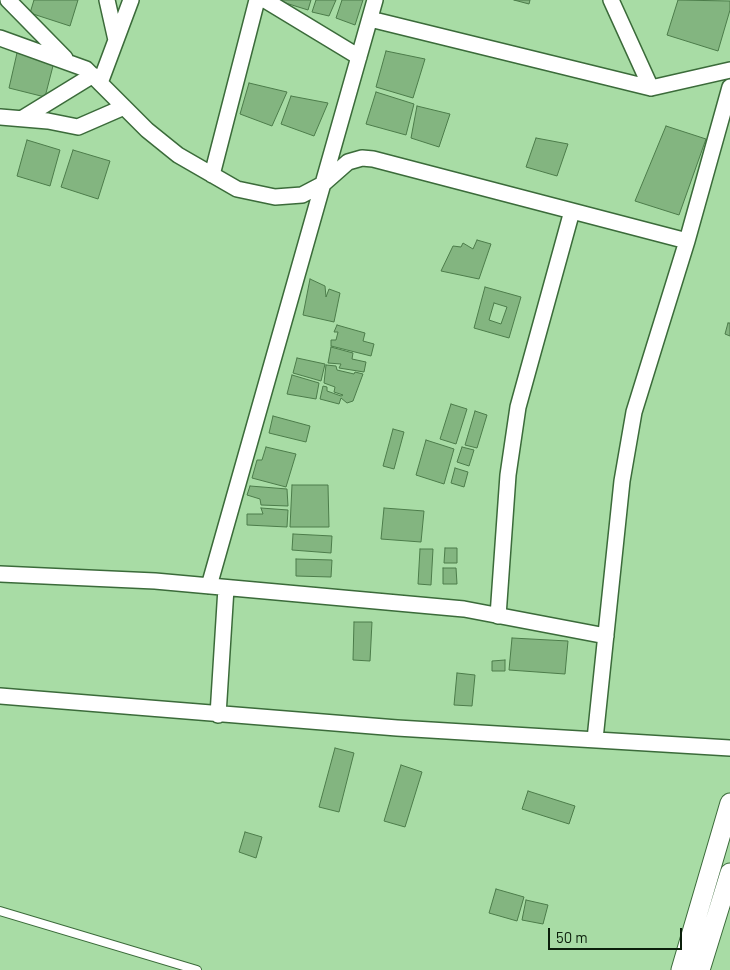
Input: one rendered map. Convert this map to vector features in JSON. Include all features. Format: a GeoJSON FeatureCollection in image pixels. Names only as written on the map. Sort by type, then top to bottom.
{"type":"FeatureCollection","features":[{"type":"Feature","properties":{"kind":"street"},"geometry":{"type":"LineString","coordinates":[[8,0],[68,61]]}},
{"type":"Feature","properties":{"kind":"street"},"geometry":{"type":"LineString","coordinates":[[107,0],[116,40]]}},
{"type":"Feature","properties":{"kind":"street"},"geometry":{"type":"LineString","coordinates":[[23,118],[97,79],[116,40],[132,0]]}},
{"type":"Feature","properties":{"kind":"street"},"geometry":{"type":"LineString","coordinates":[[212,175],[258,0]]}},
{"type":"Feature","properties":{"kind":"street"},"geometry":{"type":"LineString","coordinates":[[265,0],[358,57]]}},
{"type":"Feature","properties":{"kind":"street"},"geometry":{"type":"LineString","coordinates":[[209,586],[375,0]]}},
{"type":"Feature","properties":{"kind":"street"},"geometry":{"type":"LineString","coordinates":[[611,0],[651,88]]}},
{"type":"Feature","properties":{"kind":"street"},"geometry":{"type":"LineString","coordinates":[[370,18],[651,88],[730,70]]}},
{"type":"Feature","properties":{"kind":"street"},"geometry":{"type":"LineString","coordinates":[[0,38],[86,69],[147,130],[178,155],[237,189],[275,197],[302,195],[323,184],[348,162],[362,158],[374,159],[687,241]]}},
{"type":"Feature","properties":{"kind":"street"},"geometry":{"type":"LineString","coordinates":[[595,739],[622,481],[634,412],[687,241],[730,87]]}},
{"type":"Feature","properties":{"kind":"street"},"geometry":{"type":"LineString","coordinates":[[0,117],[23,118],[78,127],[124,107]]}},
{"type":"Feature","properties":{"kind":"street"},"geometry":{"type":"LineString","coordinates":[[498,616],[508,475],[518,406],[572,211]]}},
{"type":"Feature","properties":{"kind":"street"},"geometry":{"type":"LineString","coordinates":[[0,574],[107,578],[464,609],[606,636]]}},
{"type":"Feature","properties":{"kind":"street"},"geometry":{"type":"LineString","coordinates":[[218,715],[226,588]]}},
{"type":"Feature","properties":{"kind":"street"},"geometry":{"type":"LineString","coordinates":[[0,696],[397,728],[730,748]]}},
{"type":"Feature","properties":{"kind":"street"},"geometry":{"type":"LineString","coordinates":[[681,970],[730,803]]}},
{"type":"Feature","properties":{"kind":"street"},"geometry":{"type":"LineString","coordinates":[[700,970],[730,873]]}},
{"type":"Feature","properties":{"kind":"lane"},"geometry":{"type":"LineString","coordinates":[[0,911],[197,970]]}},
{"type":"Feature","properties":{"kind":"building"},"geometry":{"type":"Polygon","coordinates":[[[34,0],[78,0],[70,26],[30,13],[34,0]]]}},
{"type":"Feature","properties":{"kind":"building"},"geometry":{"type":"Polygon","coordinates":[[[276,0],[311,0],[308,10],[276,0]]]}},
{"type":"Feature","properties":{"kind":"building"},"geometry":{"type":"Polygon","coordinates":[[[316,0],[336,0],[329,16],[312,12],[316,0]]]}},
{"type":"Feature","properties":{"kind":"building"},"geometry":{"type":"Polygon","coordinates":[[[342,0],[363,0],[355,25],[336,18],[342,0]]]}},
{"type":"Feature","properties":{"kind":"building"},"geometry":{"type":"Polygon","coordinates":[[[514,0],[530,0],[529,4],[514,0]]]}},
{"type":"Feature","properties":{"kind":"building"},"geometry":{"type":"Polygon","coordinates":[[[678,0],[730,1],[730,10],[718,51],[667,35],[678,0]]]}},
{"type":"Feature","properties":{"kind":"building"},"geometry":{"type":"Polygon","coordinates":[[[386,51],[425,59],[413,98],[376,87],[386,51]]]}},
{"type":"Feature","properties":{"kind":"building"},"geometry":{"type":"Polygon","coordinates":[[[17,53],[54,62],[45,97],[9,88],[17,53]]]}},
{"type":"Feature","properties":{"kind":"building"},"geometry":{"type":"Polygon","coordinates":[[[249,83],[287,92],[272,126],[240,114],[249,83]]]}},
{"type":"Feature","properties":{"kind":"building"},"geometry":{"type":"Polygon","coordinates":[[[376,92],[414,104],[406,135],[366,124],[376,92]]]}},
{"type":"Feature","properties":{"kind":"building"},"geometry":{"type":"Polygon","coordinates":[[[291,96],[328,103],[314,136],[281,124],[291,96]]]}},
{"type":"Feature","properties":{"kind":"building"},"geometry":{"type":"Polygon","coordinates":[[[417,106],[450,114],[439,147],[411,138],[417,106]]]}},
{"type":"Feature","properties":{"kind":"building"},"geometry":{"type":"Polygon","coordinates":[[[666,126],[706,139],[679,215],[635,201],[666,126]]]}},
{"type":"Feature","properties":{"kind":"building"},"geometry":{"type":"Polygon","coordinates":[[[536,138],[568,144],[557,176],[526,167],[536,138]]]}},
{"type":"Feature","properties":{"kind":"building"},"geometry":{"type":"Polygon","coordinates":[[[27,140],[60,150],[50,186],[17,176],[27,140]]]}},
{"type":"Feature","properties":{"kind":"building"},"geometry":{"type":"Polygon","coordinates":[[[73,150],[110,161],[98,199],[61,187],[73,150]]]}},
{"type":"Feature","properties":{"kind":"building"},"geometry":{"type":"Polygon","coordinates":[[[477,240],[491,244],[479,279],[441,271],[453,246],[461,247],[463,243],[473,249],[477,240]]]}},
{"type":"Feature","properties":{"kind":"building"},"geometry":{"type":"Polygon","coordinates":[[[310,279],[325,286],[326,297],[329,289],[340,293],[334,322],[303,315],[310,279]]]}},
{"type":"Feature","properties":{"kind":"building"},"geometry":{"type":"Polygon","coordinates":[[[485,287],[521,297],[509,338],[474,328],[485,287]],[[494,303],[489,320],[501,324],[507,307],[494,303]]]}},
{"type":"Feature","properties":{"kind":"building"},"geometry":{"type":"Polygon","coordinates":[[[728,323],[730,323],[730,336],[725,334],[728,323]]]}},
{"type":"Feature","properties":{"kind":"building"},"geometry":{"type":"Polygon","coordinates":[[[337,325],[365,333],[363,341],[374,344],[371,356],[331,346],[331,340],[336,340],[338,332],[334,332],[337,325]]]}},
{"type":"Feature","properties":{"kind":"building"},"geometry":{"type":"Polygon","coordinates":[[[331,347],[353,353],[352,359],[366,362],[364,372],[339,368],[341,364],[328,363],[331,347]]]}},
{"type":"Feature","properties":{"kind":"building"},"geometry":{"type":"Polygon","coordinates":[[[297,358],[325,364],[321,381],[293,373],[297,358]]]}},
{"type":"Feature","properties":{"kind":"building"},"geometry":{"type":"Polygon","coordinates":[[[326,365],[336,366],[337,370],[363,374],[353,401],[347,403],[341,398],[339,404],[320,399],[323,386],[327,387],[327,391],[343,395],[334,392],[335,387],[324,383],[326,365]]]}},
{"type":"Feature","properties":{"kind":"building"},"geometry":{"type":"Polygon","coordinates":[[[292,375],[319,383],[316,399],[287,394],[292,375]]]}},
{"type":"Feature","properties":{"kind":"building"},"geometry":{"type":"Polygon","coordinates":[[[451,404],[467,409],[456,444],[440,439],[451,404]]]}},
{"type":"Feature","properties":{"kind":"building"},"geometry":{"type":"Polygon","coordinates":[[[475,411],[487,415],[477,448],[465,445],[475,411]]]}},
{"type":"Feature","properties":{"kind":"building"},"geometry":{"type":"Polygon","coordinates":[[[273,416],[310,426],[306,442],[269,433],[273,416]]]}},
{"type":"Feature","properties":{"kind":"building"},"geometry":{"type":"Polygon","coordinates":[[[393,429],[404,432],[394,469],[383,466],[393,429]]]}},
{"type":"Feature","properties":{"kind":"building"},"geometry":{"type":"Polygon","coordinates":[[[426,440],[454,449],[444,484],[416,475],[426,440]]]}},
{"type":"Feature","properties":{"kind":"building"},"geometry":{"type":"Polygon","coordinates":[[[266,447],[296,454],[286,487],[252,478],[257,460],[262,460],[266,447]]]}},
{"type":"Feature","properties":{"kind":"building"},"geometry":{"type":"Polygon","coordinates":[[[462,447],[474,450],[469,466],[457,462],[462,447]]]}},
{"type":"Feature","properties":{"kind":"building"},"geometry":{"type":"Polygon","coordinates":[[[455,468],[468,472],[464,487],[451,483],[455,468]]]}},
{"type":"Feature","properties":{"kind":"building"},"geometry":{"type":"Polygon","coordinates":[[[292,485],[328,485],[329,527],[290,527],[292,485]]]}},
{"type":"Feature","properties":{"kind":"building"},"geometry":{"type":"Polygon","coordinates":[[[250,486],[287,489],[288,506],[261,505],[260,499],[247,495],[250,486]]]}},
{"type":"Feature","properties":{"kind":"building"},"geometry":{"type":"Polygon","coordinates":[[[261,508],[288,510],[287,527],[247,525],[247,514],[263,514],[261,508]]]}},
{"type":"Feature","properties":{"kind":"building"},"geometry":{"type":"Polygon","coordinates":[[[384,508],[424,511],[421,542],[381,539],[384,508]]]}},
{"type":"Feature","properties":{"kind":"building"},"geometry":{"type":"Polygon","coordinates":[[[293,534],[332,536],[331,553],[292,550],[293,534]]]}},
{"type":"Feature","properties":{"kind":"building"},"geometry":{"type":"Polygon","coordinates":[[[445,548],[457,548],[457,563],[444,563],[445,548]]]}},
{"type":"Feature","properties":{"kind":"building"},"geometry":{"type":"Polygon","coordinates":[[[420,549],[433,549],[431,585],[418,584],[420,549]]]}},
{"type":"Feature","properties":{"kind":"building"},"geometry":{"type":"Polygon","coordinates":[[[296,559],[332,560],[331,577],[296,576],[296,559]]]}},
{"type":"Feature","properties":{"kind":"building"},"geometry":{"type":"Polygon","coordinates":[[[443,568],[456,568],[457,584],[443,584],[443,568]]]}},
{"type":"Feature","properties":{"kind":"building"},"geometry":{"type":"Polygon","coordinates":[[[354,622],[372,622],[370,661],[353,660],[354,622]]]}},
{"type":"Feature","properties":{"kind":"building"},"geometry":{"type":"Polygon","coordinates":[[[512,638],[568,641],[565,674],[509,670],[512,638]]]}},
{"type":"Feature","properties":{"kind":"building"},"geometry":{"type":"Polygon","coordinates":[[[505,660],[505,671],[492,671],[492,661],[505,660]]]}},
{"type":"Feature","properties":{"kind":"building"},"geometry":{"type":"Polygon","coordinates":[[[457,673],[475,675],[472,706],[454,705],[457,673]]]}},
{"type":"Feature","properties":{"kind":"building"},"geometry":{"type":"Polygon","coordinates":[[[335,748],[354,753],[339,812],[319,807],[335,748]]]}},
{"type":"Feature","properties":{"kind":"building"},"geometry":{"type":"Polygon","coordinates":[[[401,765],[422,772],[405,827],[384,821],[401,765]]]}},
{"type":"Feature","properties":{"kind":"building"},"geometry":{"type":"Polygon","coordinates":[[[528,791],[575,806],[569,824],[522,809],[528,791]]]}},
{"type":"Feature","properties":{"kind":"building"},"geometry":{"type":"Polygon","coordinates":[[[245,832],[262,837],[256,858],[239,852],[245,832]]]}},
{"type":"Feature","properties":{"kind":"building"},"geometry":{"type":"Polygon","coordinates":[[[496,889],[524,897],[517,921],[489,913],[496,889]]]}},
{"type":"Feature","properties":{"kind":"building"},"geometry":{"type":"Polygon","coordinates":[[[526,900],[548,905],[543,924],[522,920],[526,900]]]}}]}
